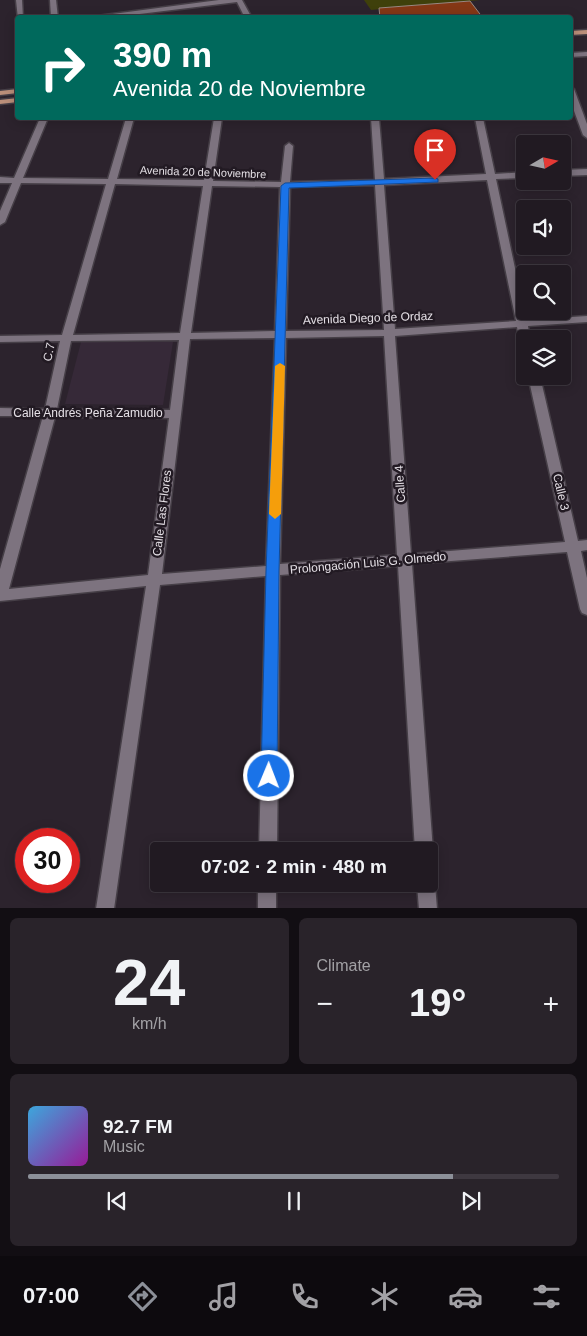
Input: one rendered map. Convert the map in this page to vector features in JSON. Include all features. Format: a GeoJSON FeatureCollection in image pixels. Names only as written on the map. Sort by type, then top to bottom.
{"type":"FeatureCollection","features":[{"type":"Feature","properties":{"kind":"main road"},"geometry":{"type":"LineString","coordinates":[[573,26],[587,24]]}},
{"type":"Feature","properties":{"kind":"main road"},"geometry":{"type":"LineString","coordinates":[[573,34],[587,32]]}},
{"type":"Feature","properties":{"kind":"main road"},"geometry":{"type":"LineString","coordinates":[[0,93],[15,91]]}},
{"type":"Feature","properties":{"kind":"main road"},"geometry":{"type":"LineString","coordinates":[[0,102],[15,100]]}},
{"type":"Feature","properties":{"kind":"street"},"geometry":{"type":"LineString","coordinates":[[19,0],[20,15]]}},
{"type":"Feature","properties":{"kind":"street"},"geometry":{"type":"LineString","coordinates":[[53,0],[55,15]]}},
{"type":"Feature","properties":{"kind":"street"},"geometry":{"type":"LineString","coordinates":[[145,0],[153,15]]}},
{"type":"Feature","properties":{"kind":"street"},"geometry":{"type":"LineString","coordinates":[[109,15],[236,0]]}},
{"type":"Feature","properties":{"kind":"street"},"geometry":{"type":"LineString","coordinates":[[239,0],[247,15]]}},
{"type":"Feature","properties":{"kind":"street"},"geometry":{"type":"LineString","coordinates":[[573,55],[587,54]]}},
{"type":"Feature","properties":{"kind":"street"},"geometry":{"type":"LineString","coordinates":[[573,97],[587,135]]}},
{"type":"Feature","properties":{"kind":"street"},"geometry":{"type":"LineString","coordinates":[[0,222],[43,120]]}},
{"type":"Feature","properties":{"kind":"street","name":"C.7"},"geometry":{"type":"LineString","coordinates":[[0,595],[50,412],[66,339],[129,120]]}},
{"type":"Feature","properties":{"kind":"street","name":"Calle Las Flores"},"geometry":{"type":"LineString","coordinates":[[106,908],[154,580],[185,337],[218,120]]}},
{"type":"Feature","properties":{"kind":"street","name":"Calle 4"},"geometry":{"type":"LineString","coordinates":[[375,120],[423,842]]}},
{"type":"Feature","properties":{"kind":"street"},"geometry":{"type":"LineString","coordinates":[[479,120],[523,330]]}},
{"type":"Feature","properties":{"kind":"street"},"geometry":{"type":"LineString","coordinates":[[268,842],[273,571],[285,186],[289,146]]}},
{"type":"Feature","properties":{"kind":"street"},"geometry":{"type":"LineString","coordinates":[[571,173],[587,172]]}},
{"type":"Feature","properties":{"kind":"street","name":"Avenida 20 de Noviembre"},"geometry":{"type":"LineString","coordinates":[[0,180],[112,180],[285,186],[378,184],[516,176]]}},
{"type":"Feature","properties":{"kind":"street","name":"Avenida Diego de Ordaz"},"geometry":{"type":"LineString","coordinates":[[0,339],[389,332],[587,319]]}},
{"type":"Feature","properties":{"kind":"street","name":"Calle 3"},"geometry":{"type":"LineString","coordinates":[[536,385],[580,545],[587,609]]}},
{"type":"Feature","properties":{"kind":"street","name":"Calle Andrés Peña Zamudio"},"geometry":{"type":"LineString","coordinates":[[0,412],[175,414]]}},
{"type":"Feature","properties":{"kind":"street","name":"Prolongación Luis G. Olmedo"},"geometry":{"type":"LineString","coordinates":[[0,595],[154,580],[580,545]]}},
{"type":"Feature","properties":{"kind":"street"},"geometry":{"type":"LineString","coordinates":[[267,892],[267,908]]}},
{"type":"Feature","properties":{"kind":"street"},"geometry":{"type":"LineString","coordinates":[[427,892],[428,908]]}},
{"type":"Feature","properties":{"kind":"shaded area"},"geometry":{"type":"Polygon","coordinates":[[[364,0],[480,0],[371,10],[364,0]]]}},
{"type":"Feature","properties":{"kind":"shaded area"},"geometry":{"type":"Polygon","coordinates":[[[81,342],[173,342],[163,405],[65,404],[81,342]]]}},
{"type":"Feature","properties":{"kind":"building"},"geometry":{"type":"Polygon","coordinates":[[[470,1],[481,15],[380,15],[379,8],[470,1]]]}},
{"type":"Feature","properties":{"kind":"slow traffic"},"geometry":{"type":"LineString","coordinates":[[275,514],[280,366]]}},
{"type":"Feature","properties":{"kind":"route"},"geometry":{"type":"LineString","coordinates":[[269,776],[273,571],[285,186],[378,184],[435,180]]}}]}
